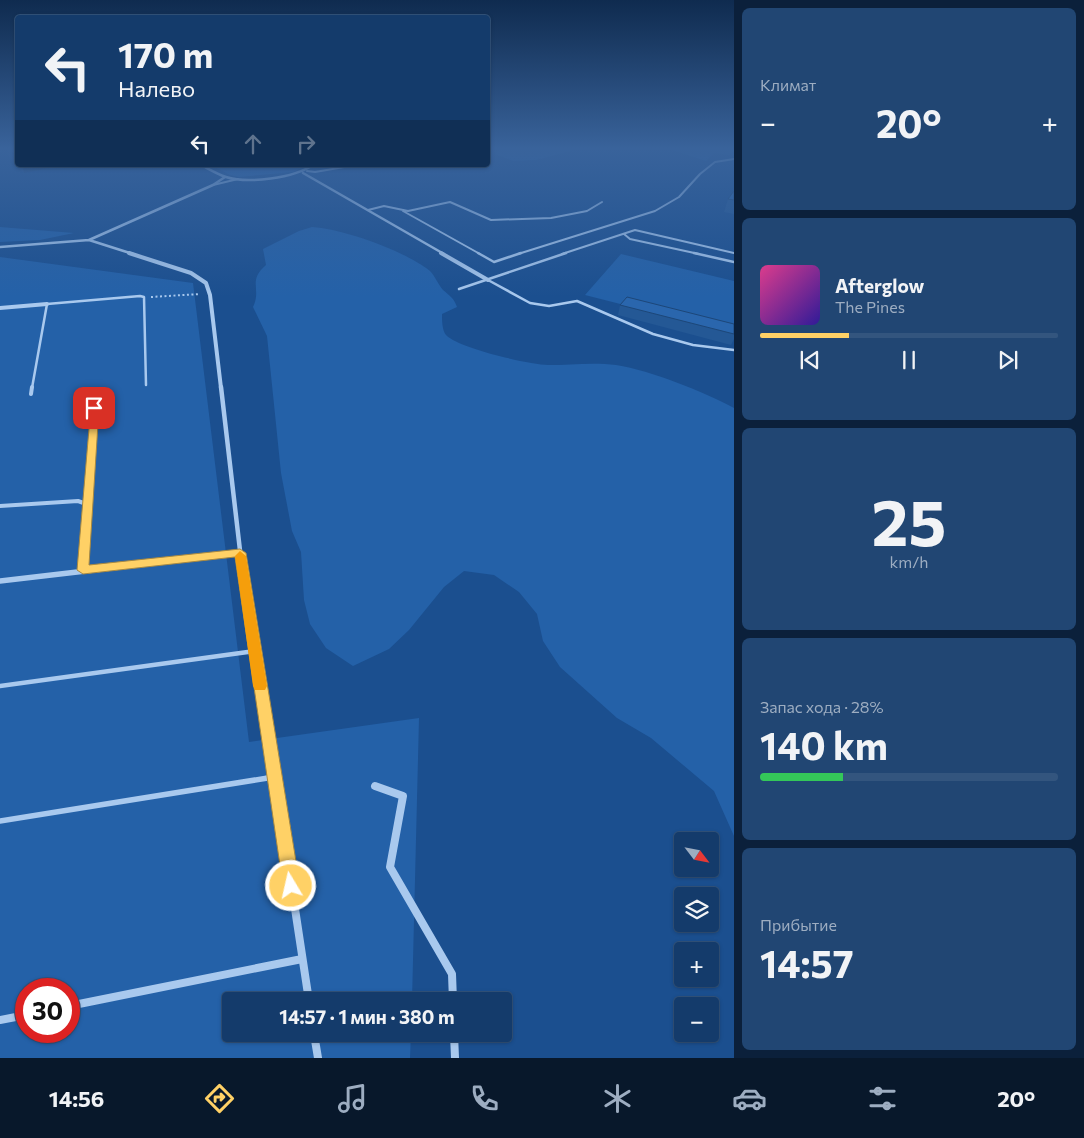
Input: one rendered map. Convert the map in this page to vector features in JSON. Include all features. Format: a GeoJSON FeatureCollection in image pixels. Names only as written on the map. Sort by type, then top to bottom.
{"type":"FeatureCollection","features":[{"type":"Feature","properties":{"kind":"street"},"geometry":{"type":"LineString","coordinates":[[0,247],[89,240],[183,198]]}},
{"type":"Feature","properties":{"kind":"street"},"geometry":{"type":"LineString","coordinates":[[349,198],[488,280]]}},
{"type":"Feature","properties":{"kind":"street"},"geometry":{"type":"LineString","coordinates":[[89,240],[192,273],[206,283],[210,295],[240,553],[308,992]]}},
{"type":"Feature","properties":{"kind":"street"},"geometry":{"type":"LineString","coordinates":[[0,308],[47,304]]}},
{"type":"Feature","properties":{"kind":"street"},"geometry":{"type":"LineString","coordinates":[[0,582],[83,570],[240,553]]}},
{"type":"Feature","properties":{"kind":"street"},"geometry":{"type":"LineString","coordinates":[[375,786],[403,796],[390,868],[452,974],[453,992]]}},
{"type":"Feature","properties":{"kind":"street"},"geometry":{"type":"LineString","coordinates":[[80,1004],[302,959]]}},
{"type":"Feature","properties":{"kind":"street"},"geometry":{"type":"LineString","coordinates":[[0,1020],[15,1017]]}},
{"type":"Feature","properties":{"kind":"street"},"geometry":{"type":"LineString","coordinates":[[315,1042],[318,1058]]}},
{"type":"Feature","properties":{"kind":"street"},"geometry":{"type":"LineString","coordinates":[[454,1042],[455,1058]]}},
{"type":"Feature","properties":{"kind":"lane"},"geometry":{"type":"LineString","coordinates":[[368,210],[384,206],[403,211],[494,262],[641,216],[676,198]]}},
{"type":"Feature","properties":{"kind":"lane"},"geometry":{"type":"LineString","coordinates":[[403,211],[450,202],[491,220],[551,218],[587,210],[602,202]]}},
{"type":"Feature","properties":{"kind":"lane"},"geometry":{"type":"LineString","coordinates":[[459,290],[635,230],[734,253]]}},
{"type":"Feature","properties":{"kind":"lane"},"geometry":{"type":"LineString","coordinates":[[624,234],[630,238],[734,262]]}},
{"type":"Feature","properties":{"kind":"lane"},"geometry":{"type":"LineString","coordinates":[[488,280],[533,305],[553,307],[576,301],[634,328],[711,349],[734,350]]}},
{"type":"Feature","properties":{"kind":"lane"},"geometry":{"type":"LineString","coordinates":[[31,394],[47,304],[144,297],[146,386]]}},
{"type":"Feature","properties":{"kind":"lane"},"geometry":{"type":"LineString","coordinates":[[83,570],[89,506],[94,408]]}},
{"type":"Feature","properties":{"kind":"lane"},"geometry":{"type":"LineString","coordinates":[[0,506],[78,501],[89,506]]}},
{"type":"Feature","properties":{"kind":"lane"},"geometry":{"type":"LineString","coordinates":[[0,686],[255,651]]}},
{"type":"Feature","properties":{"kind":"lane"},"geometry":{"type":"LineString","coordinates":[[0,821],[274,777]]}},
{"type":"Feature","properties":{"kind":"path"},"geometry":{"type":"LineString","coordinates":[[144,297],[194,293],[210,295]]}},
{"type":"Feature","properties":{"kind":"shaded area"},"geometry":{"type":"Polygon","coordinates":[[[0,227],[74,233],[40,240],[0,242],[0,227]]]}},
{"type":"Feature","properties":{"kind":"shaded area"},"geometry":{"type":"Polygon","coordinates":[[[312,227],[340,232],[374,242],[406,256],[430,271],[443,290],[453,299],[457,307],[442,314],[445,333],[465,345],[495,355],[538,364],[599,364],[630,368],[676,382],[734,408],[734,836],[714,791],[651,738],[617,718],[560,667],[543,641],[537,614],[519,592],[494,575],[464,571],[444,587],[409,630],[389,649],[353,666],[326,648],[310,624],[304,600],[301,552],[292,531],[281,473],[267,336],[253,307],[257,276],[266,265],[263,249],[299,231],[312,227]]]}},
{"type":"Feature","properties":{"kind":"shaded area"},"geometry":{"type":"Polygon","coordinates":[[[621,254],[734,281],[734,333],[585,295],[621,254]]]}},
{"type":"Feature","properties":{"kind":"shaded area"},"geometry":{"type":"Polygon","coordinates":[[[0,257],[193,283],[249,742],[419,718],[412,992],[222,992],[222,1042],[411,1042],[410,1058],[0,1058],[0,257]]]}},
{"type":"Feature","properties":{"kind":"building"},"geometry":{"type":"Polygon","coordinates":[[[627,297],[734,324],[734,334],[620,305],[627,297]]]}},
{"type":"Feature","properties":{"kind":"slow traffic"},"geometry":{"type":"LineString","coordinates":[[240,556],[260,686]]}},
{"type":"Feature","properties":{"kind":"route"},"geometry":{"type":"LineString","coordinates":[[94,408],[89,506],[83,570],[240,553],[291,886]]}}]}
